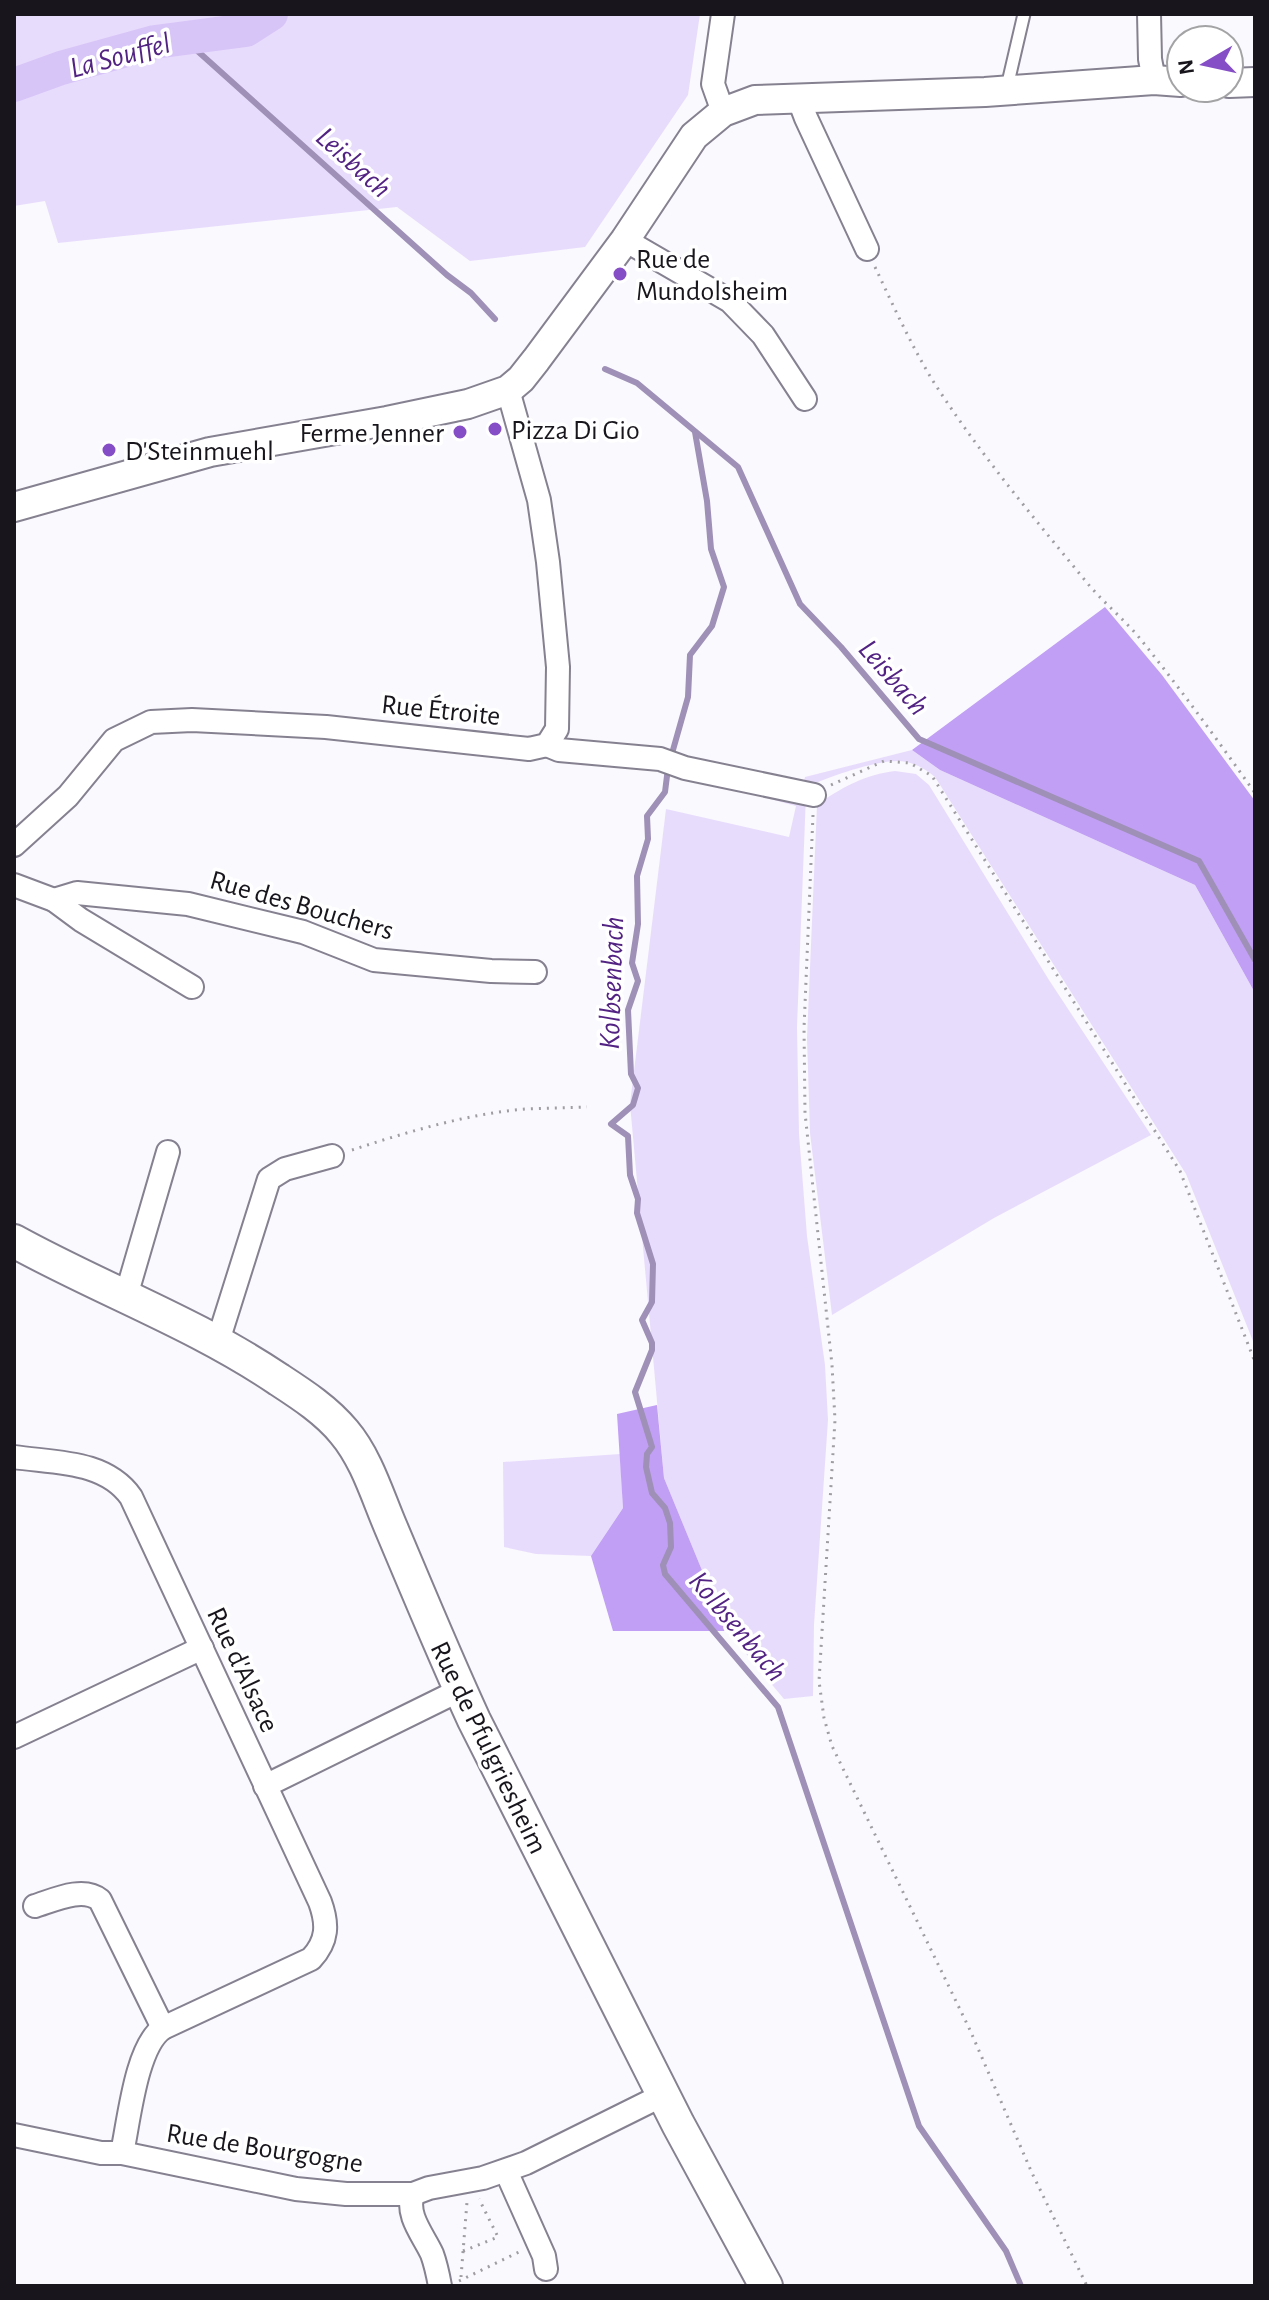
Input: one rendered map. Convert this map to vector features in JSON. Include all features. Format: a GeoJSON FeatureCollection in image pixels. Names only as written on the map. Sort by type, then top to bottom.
{"type":"FeatureCollection","features":[{"type":"Feature","properties":{"kind":"main road","name":"Rue de Pfulgriesheim"},"geometry":{"type":"LineString","coordinates":[[14,1241],[218,1341],[313,1402],[345,1432],[364,1463],[460,1690],[663,2095],[766,2286]]}},
{"type":"Feature","properties":{"kind":"street"},"geometry":{"type":"LineString","coordinates":[[723,14],[713,84],[723,112]]}},
{"type":"Feature","properties":{"kind":"street"},"geometry":{"type":"LineString","coordinates":[[1149,14],[1150,59],[1165,77]]}},
{"type":"Feature","properties":{"kind":"street"},"geometry":{"type":"LineString","coordinates":[[14,507],[210,452],[455,407],[508,390],[536,360],[625,240],[694,136],[723,112],[755,100],[1165,81]]}},
{"type":"Feature","properties":{"kind":"street"},"geometry":{"type":"LineString","coordinates":[[798,97],[867,249]]}},
{"type":"Feature","properties":{"kind":"street"},"geometry":{"type":"LineString","coordinates":[[625,240],[730,301],[763,335],[805,399]]}},
{"type":"Feature","properties":{"kind":"street"},"geometry":{"type":"LineString","coordinates":[[508,390],[539,500],[548,562],[558,667],[557,729],[547,745]]}},
{"type":"Feature","properties":{"kind":"street","name":"Rue Étroite"},"geometry":{"type":"LineString","coordinates":[[14,845],[68,796],[114,740],[151,722],[192,720],[326,727],[529,749],[547,745],[559,750],[668,762],[814,795]]}},
{"type":"Feature","properties":{"kind":"street"},"geometry":{"type":"LineString","coordinates":[[14,885],[54,900],[81,920],[192,987]]}},
{"type":"Feature","properties":{"kind":"street","name":"Rue des Bouchers"},"geometry":{"type":"LineString","coordinates":[[54,900],[77,893],[188,904],[303,932],[374,960],[535,972]]}},
{"type":"Feature","properties":{"kind":"street"},"geometry":{"type":"LineString","coordinates":[[126,1296],[168,1152]]}},
{"type":"Feature","properties":{"kind":"street"},"geometry":{"type":"LineString","coordinates":[[218,1341],[269,1179],[285,1169],[332,1156]]}},
{"type":"Feature","properties":{"kind":"street","name":"Rue d'Alsace"},"geometry":{"type":"LineString","coordinates":[[14,1457],[94,1469],[116,1479],[126,1489],[320,1902],[327,1923],[323,1942],[303,1965],[163,2028]]}},
{"type":"Feature","properties":{"kind":"street"},"geometry":{"type":"LineString","coordinates":[[14,1737],[202,1648]]}},
{"type":"Feature","properties":{"kind":"street"},"geometry":{"type":"LineString","coordinates":[[265,1786],[460,1690]]}},
{"type":"Feature","properties":{"kind":"street"},"geometry":{"type":"LineString","coordinates":[[35,1906],[76,1894],[94,1895],[100,1900],[163,2028],[155,2033],[143,2054],[122,2153]]}},
{"type":"Feature","properties":{"kind":"street","name":"Rue de Bourgogne"},"geometry":{"type":"LineString","coordinates":[[14,2135],[101,2153],[122,2153],[296,2189],[346,2194],[413,2194],[506,2171],[549,2153],[663,2095]]}},
{"type":"Feature","properties":{"kind":"street"},"geometry":{"type":"LineString","coordinates":[[506,2171],[538,2243],[546,2269]]}},
{"type":"Feature","properties":{"kind":"street"},"geometry":{"type":"LineString","coordinates":[[413,2194],[411,2211],[434,2259],[450,2283]]}},
{"type":"Feature","properties":{"kind":"lane"},"geometry":{"type":"LineString","coordinates":[[1007,90],[1024,14]]}},
{"type":"Feature","properties":{"kind":"path"},"geometry":{"type":"LineString","coordinates":[[867,249],[904,328],[933,380],[966,429],[1093,590],[1140,638],[1255,793]]}},
{"type":"Feature","properties":{"kind":"path"},"geometry":{"type":"LineString","coordinates":[[1087,2286],[1032,2173],[970,2030],[832,1746],[824,1718],[819,1681],[835,1420],[805,1113],[804,1028],[814,795],[840,779],[884,761],[910,763],[932,776],[1180,1171],[1255,1362]]}},
{"type":"Feature","properties":{"kind":"path"},"geometry":{"type":"LineString","coordinates":[[332,1156],[402,1133],[476,1117],[523,1109],[587,1107]]}},
{"type":"Feature","properties":{"kind":"path"},"geometry":{"type":"LineString","coordinates":[[463,2251],[498,2237],[479,2199]]}},
{"type":"Feature","properties":{"kind":"path"},"geometry":{"type":"LineString","coordinates":[[448,2286],[463,2251],[467,2202]]}},
{"type":"Feature","properties":{"kind":"path"},"geometry":{"type":"LineString","coordinates":[[450,2283],[538,2243]]}},
{"type":"Feature","properties":{"kind":"shaded area"},"geometry":{"type":"Polygon","coordinates":[[[14,14],[700,14],[688,95],[585,247],[470,261],[397,207],[58,243],[45,201],[14,206],[14,14]]]}},
{"type":"Feature","properties":{"kind":"shaded area"},"geometry":{"type":"Polygon","coordinates":[[[1105,607],[1162,675],[1255,801],[1255,993],[1195,885],[940,770],[912,750],[1105,607]]]}},
{"type":"Feature","properties":{"kind":"shaded area"},"geometry":{"type":"Polygon","coordinates":[[[912,750],[940,770],[1195,885],[1255,993],[1255,1346],[1186,1174],[935,777],[914,764],[890,761],[850,770],[802,789],[805,777],[912,750]]]}},
{"type":"Feature","properties":{"kind":"shaded area"},"geometry":{"type":"Polygon","coordinates":[[[895,771],[916,774],[929,785],[1049,980],[1151,1135],[994,1218],[832,1315],[810,1133],[807,1038],[817,805],[854,783],[895,771]]]}},
{"type":"Feature","properties":{"kind":"shaded area"},"geometry":{"type":"Polygon","coordinates":[[[762,784],[806,794],[797,1027],[799,1134],[807,1236],[825,1365],[828,1420],[814,1625],[813,1696],[784,1699],[727,1631],[664,1478],[630,1104],[666,809],[789,837],[796,806],[759,796],[762,784]]]}},
{"type":"Feature","properties":{"kind":"shaded area"},"geometry":{"type":"Polygon","coordinates":[[[657,1405],[664,1478],[727,1631],[613,1631],[591,1556],[623,1508],[617,1414],[657,1405]]]}},
{"type":"Feature","properties":{"kind":"shaded area"},"geometry":{"type":"Polygon","coordinates":[[[620,1454],[623,1508],[591,1556],[536,1554],[504,1547],[503,1462],[620,1454]]]}},
{"type":"Feature","properties":{"kind":"waterway","name":"La Souffel"},"geometry":{"type":"LineString","coordinates":[[14,85],[61,68],[155,42],[246,30],[271,14]]}},
{"type":"Feature","properties":{"kind":"waterway","name":"Leisbach"},"geometry":{"type":"LineString","coordinates":[[183,38],[447,275],[471,293],[495,319]]}},
{"type":"Feature","properties":{"kind":"waterway","name":"Leisbach"},"geometry":{"type":"LineString","coordinates":[[605,369],[637,383],[738,467],[800,604],[919,739],[1199,861],[1255,960]]}},
{"type":"Feature","properties":{"kind":"waterway","name":"Kolbsenbach"},"geometry":{"type":"LineString","coordinates":[[671,757],[688,697],[690,655],[712,626],[724,587],[711,549],[707,501],[695,432]]}},
{"type":"Feature","properties":{"kind":"waterway","name":"Kolbsenbach"},"geometry":{"type":"LineString","coordinates":[[668,768],[665,792],[647,816],[648,839],[637,876],[638,924],[632,963],[638,981],[628,1010],[631,1074],[638,1088],[633,1105],[611,1124],[628,1136],[630,1175],[638,1199],[637,1213],[653,1264],[652,1302],[642,1320],[652,1350],[635,1392],[652,1447],[647,1454],[646,1467],[652,1493],[665,1508],[670,1523],[671,1547],[663,1565],[665,1574],[778,1707],[919,2126],[1006,2251],[1021,2286]]}},
{"type":"Feature","properties":{"kind":"place","name":"Rue de Mundolsheim"},"geometry":{"type":"Point","coordinates":[620,274]}},
{"type":"Feature","properties":{"kind":"place","name":"Pizza Di Gio"},"geometry":{"type":"Point","coordinates":[495,429]}},
{"type":"Feature","properties":{"kind":"place","name":"Ferme Jenner"},"geometry":{"type":"Point","coordinates":[460,432]}},
{"type":"Feature","properties":{"kind":"place","name":"D'Steinmuehl"},"geometry":{"type":"Point","coordinates":[109,450]}}]}
